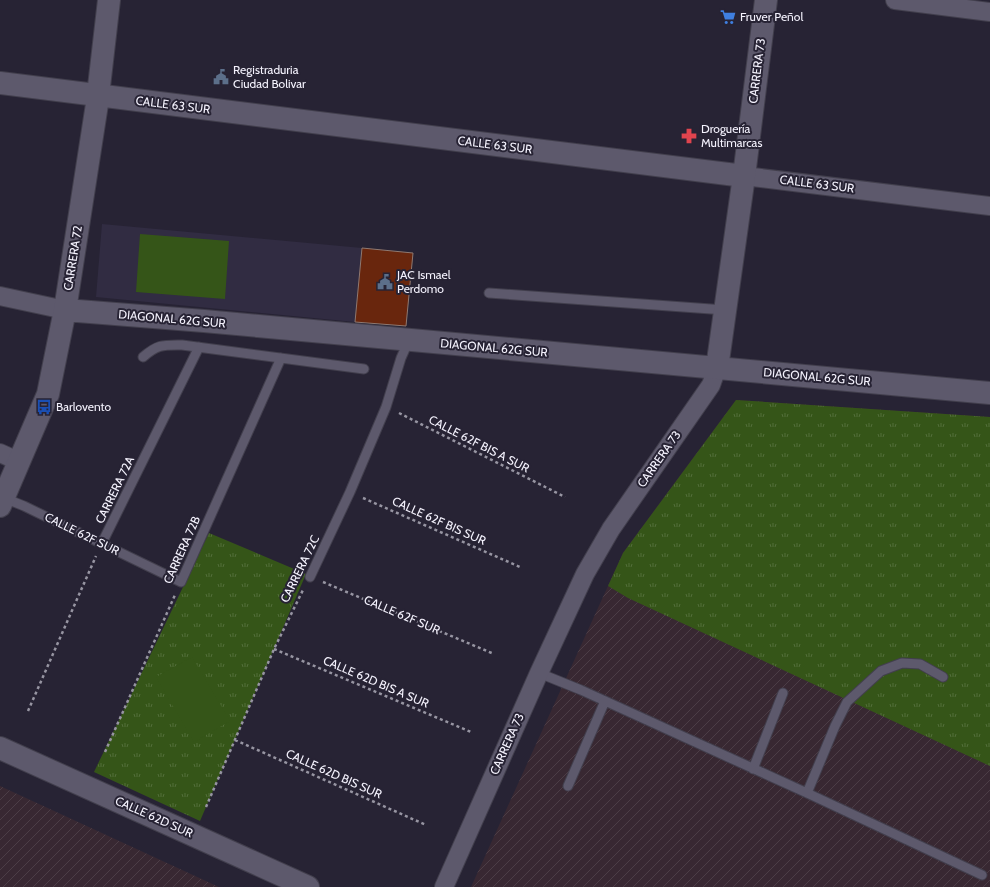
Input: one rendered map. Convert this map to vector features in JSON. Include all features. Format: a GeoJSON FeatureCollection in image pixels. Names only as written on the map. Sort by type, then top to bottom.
{"type":"FeatureCollection","features":[{"type":"Feature","properties":{"kind":"street","name":"CARRERA 72"},"geometry":{"type":"LineString","coordinates":[[2,502],[48,394],[65,310],[98,96],[108,0]]}},
{"type":"Feature","properties":{"kind":"street","name":"CARRERA 73"},"geometry":{"type":"LineString","coordinates":[[444,887],[539,673],[585,574],[611,529],[711,385],[717,368],[744,176],[766,0]]}},
{"type":"Feature","properties":{"kind":"street"},"geometry":{"type":"LineString","coordinates":[[895,0],[990,12]]}},
{"type":"Feature","properties":{"kind":"street","name":"CALLE 63 SUR"},"geometry":{"type":"LineString","coordinates":[[0,83],[990,206]]}},
{"type":"Feature","properties":{"kind":"street","name":"DIAGONAL 62G SUR"},"geometry":{"type":"LineString","coordinates":[[0,296],[65,310],[204,321],[990,393]]}},
{"type":"Feature","properties":{"kind":"street"},"geometry":{"type":"LineString","coordinates":[[0,453],[20,462]]}},
{"type":"Feature","properties":{"kind":"street","name":"CALLE 62D SUR"},"geometry":{"type":"LineString","coordinates":[[0,748],[308,887]]}},
{"type":"Feature","properties":{"kind":"lane"},"geometry":{"type":"LineString","coordinates":[[488,294],[725,310]]}},
{"type":"Feature","properties":{"kind":"lane","name":"CARRERA 72C"},"geometry":{"type":"LineString","coordinates":[[310,577],[350,492],[386,407],[401,358],[409,340]]}},
{"type":"Feature","properties":{"kind":"lane"},"geometry":{"type":"LineString","coordinates":[[143,357],[153,348],[163,345],[199,347],[364,369]]}},
{"type":"Feature","properties":{"kind":"lane","name":"CARRERA 72A"},"geometry":{"type":"LineString","coordinates":[[102,543],[199,347]]}},
{"type":"Feature","properties":{"kind":"lane","name":"CARRERA 72B"},"geometry":{"type":"LineString","coordinates":[[181,582],[281,358]]}},
{"type":"Feature","properties":{"kind":"lane","name":"CALLE 62F SUR"},"geometry":{"type":"LineString","coordinates":[[2,502],[24,506],[181,582]]}},
{"type":"Feature","properties":{"kind":"lane"},"geometry":{"type":"LineString","coordinates":[[807,793],[835,726],[847,702],[881,672],[902,663],[920,664],[943,677]]}},
{"type":"Feature","properties":{"kind":"lane"},"geometry":{"type":"LineString","coordinates":[[539,673],[605,701],[807,793],[982,875]]}},
{"type":"Feature","properties":{"kind":"lane"},"geometry":{"type":"LineString","coordinates":[[753,769],[783,693]]}},
{"type":"Feature","properties":{"kind":"lane"},"geometry":{"type":"LineString","coordinates":[[568,786],[605,701]]}},
{"type":"Feature","properties":{"kind":"path","name":"CALLE 62F BIS A SUR"},"geometry":{"type":"LineString","coordinates":[[386,407],[565,496]]}},
{"type":"Feature","properties":{"kind":"path","name":"CALLE 62F BIS SUR"},"geometry":{"type":"LineString","coordinates":[[350,492],[520,567]]}},
{"type":"Feature","properties":{"kind":"path","name":"CARRERA 72A"},"geometry":{"type":"LineString","coordinates":[[28,711],[102,543]]}},
{"type":"Feature","properties":{"kind":"path","name":"CARRERA 72C"},"geometry":{"type":"LineString","coordinates":[[206,806],[274,649],[310,577]]}},
{"type":"Feature","properties":{"kind":"path","name":"CALLE 62F SUR"},"geometry":{"type":"LineString","coordinates":[[310,577],[494,654]]}},
{"type":"Feature","properties":{"kind":"path","name":"CARRERA 72B"},"geometry":{"type":"LineString","coordinates":[[105,752],[181,582]]}},
{"type":"Feature","properties":{"kind":"path","name":"CALLE 62D BIS A SUR"},"geometry":{"type":"LineString","coordinates":[[274,649],[470,732]]}},
{"type":"Feature","properties":{"kind":"path","name":"CALLE 62D BIS SUR"},"geometry":{"type":"LineString","coordinates":[[235,740],[426,825]]}},
{"type":"Feature","properties":{"kind":"shaded area"},"geometry":{"type":"Polygon","coordinates":[[[102,224],[362,248],[355,322],[96,297],[102,224]]]}},
{"type":"Feature","properties":{"kind":"shaded area"},"geometry":{"type":"Polygon","coordinates":[[[736,400],[990,417],[990,887],[471,887],[623,553],[736,400]]]}},
{"type":"Feature","properties":{"kind":"shaded area"},"geometry":{"type":"Polygon","coordinates":[[[0,786],[219,887],[0,887],[0,786]]]}},
{"type":"Feature","properties":{"kind":"green space"},"geometry":{"type":"Polygon","coordinates":[[[140,234],[229,241],[225,299],[136,292],[140,234]]]}},
{"type":"Feature","properties":{"kind":"green space"},"geometry":{"type":"Polygon","coordinates":[[[736,400],[990,417],[990,766],[628,598],[608,586],[623,553],[736,400]]]}},
{"type":"Feature","properties":{"kind":"green space"},"geometry":{"type":"Polygon","coordinates":[[[209,533],[306,574],[200,821],[94,772],[209,533]]]}},
{"type":"Feature","properties":{"kind":"green space"},"geometry":{"type":"Polygon","coordinates":[[[192,657],[230,721],[194,742],[156,677],[192,657]]]}},
{"type":"Feature","properties":{"kind":"building","name":"JAC Ismael Perdomo"},"geometry":{"type":"Polygon","coordinates":[[[362,248],[413,253],[406,326],[355,322],[362,248]]]}},
{"type":"Feature","properties":{"kind":"place","name":"Fruver Peñol"},"geometry":{"type":"Point","coordinates":[728,17]}},
{"type":"Feature","properties":{"kind":"place","name":"Registraduria Ciudad Bolivar"},"geometry":{"type":"Point","coordinates":[221,77]}},
{"type":"Feature","properties":{"kind":"place","name":"Droguería Multimarcas"},"geometry":{"type":"Point","coordinates":[689,136]}},
{"type":"Feature","properties":{"kind":"place","name":"JAC Ismael Perdomo"},"geometry":{"type":"Point","coordinates":[385,282]}},
{"type":"Feature","properties":{"kind":"place","name":"Barlovento"},"geometry":{"type":"Point","coordinates":[44,407]}}]}
